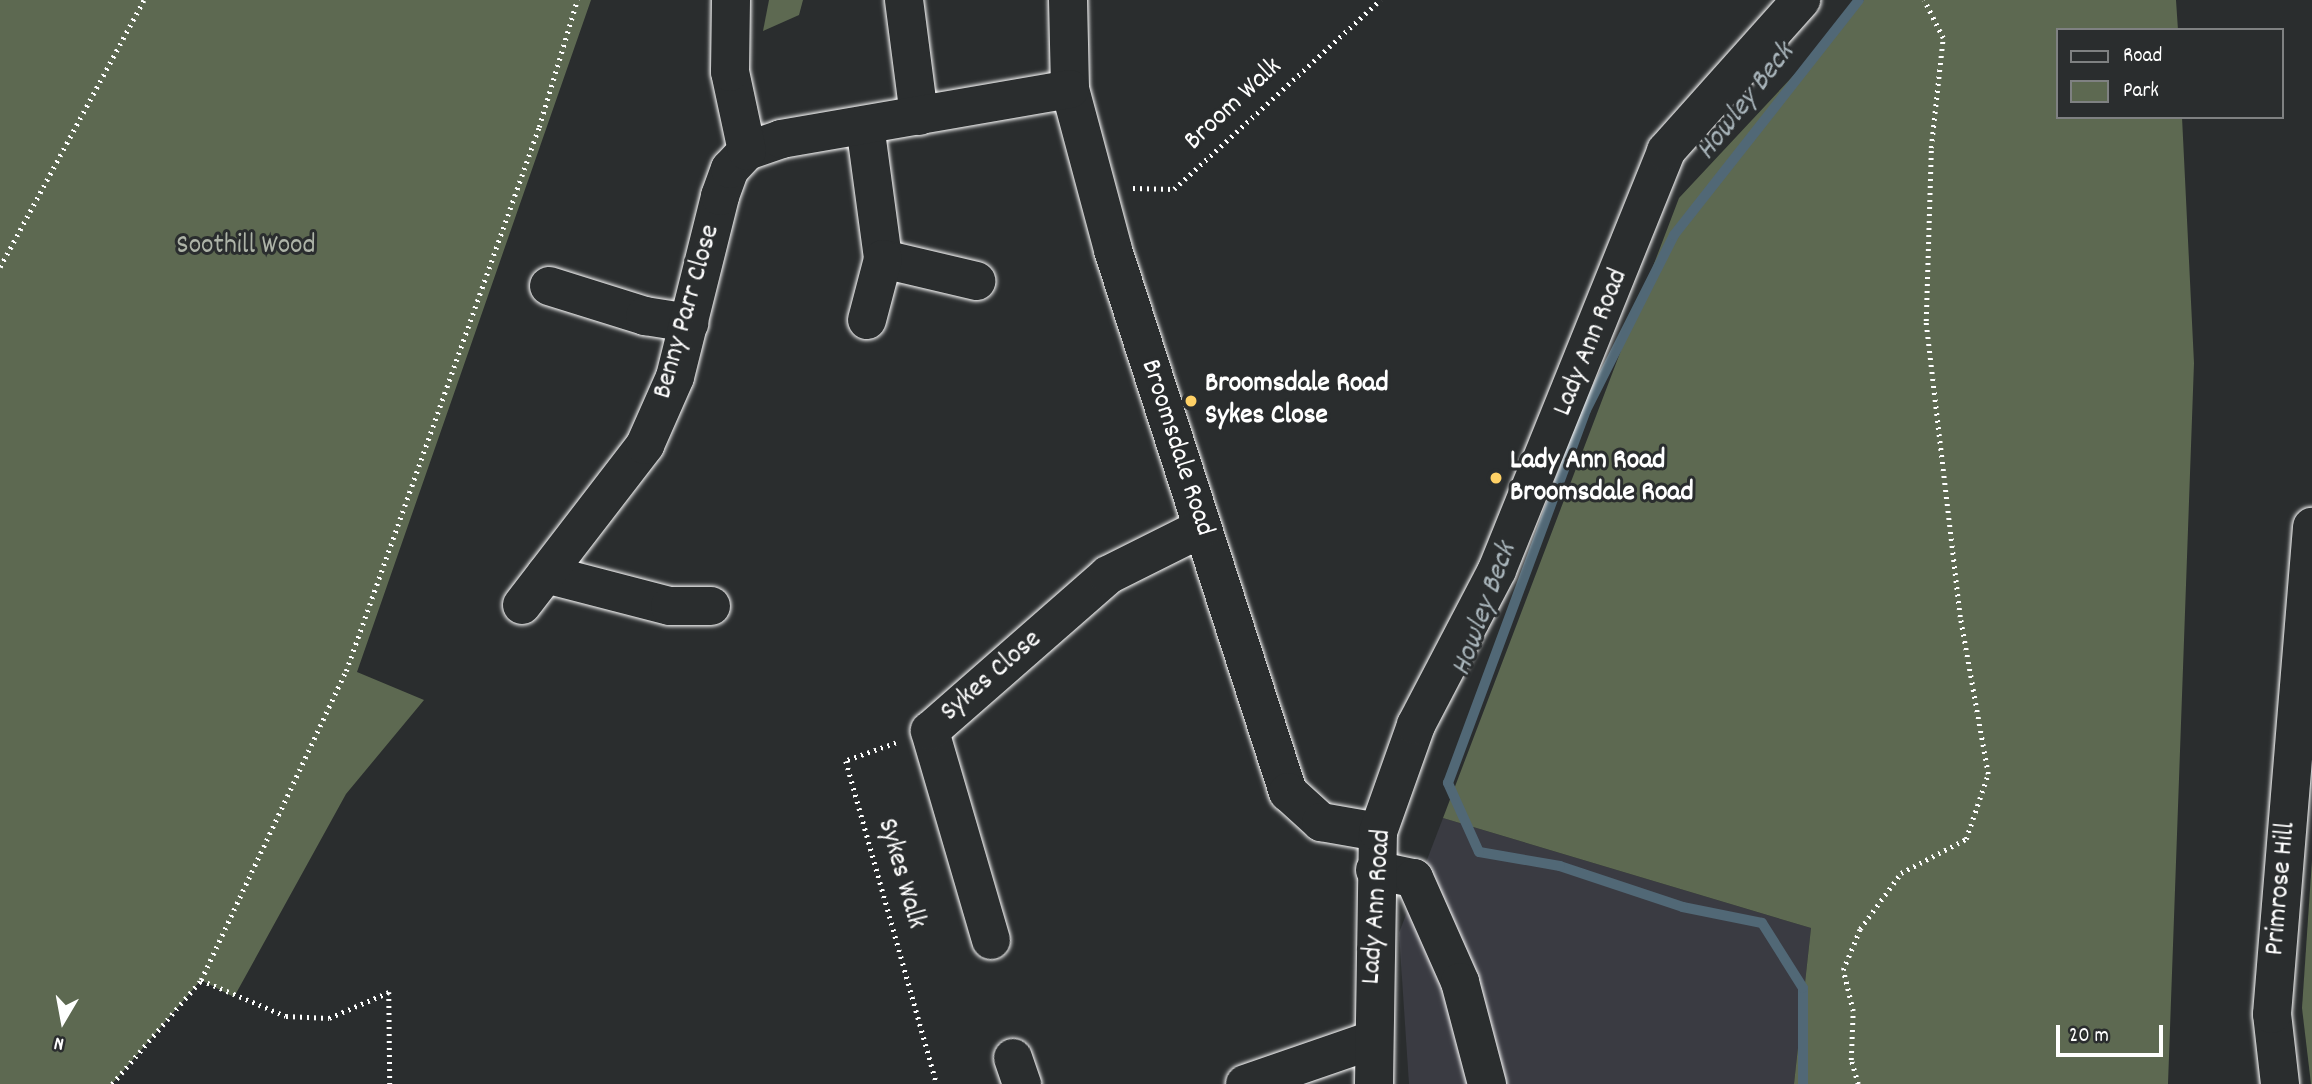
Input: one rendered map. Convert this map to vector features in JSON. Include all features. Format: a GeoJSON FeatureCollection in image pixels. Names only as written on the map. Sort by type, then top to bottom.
{"type":"FeatureCollection","features":[{"type":"Feature","properties":{"kind":"street"},"geometry":{"type":"LineString","coordinates":[[732,0],[732,93],[747,151],[865,125],[1070,89]]}},
{"type":"Feature","properties":{"kind":"street"},"geometry":{"type":"LineString","coordinates":[[904,0],[919,116]]}},
{"type":"Feature","properties":{"kind":"street","name":"Broomsdale Road"},"geometry":{"type":"LineString","coordinates":[[1068,0],[1070,89],[1096,187],[1202,528],[1289,792],[1321,821],[1378,832]]}},
{"type":"Feature","properties":{"kind":"street","name":"Lady Ann Road"},"geometry":{"type":"LineString","coordinates":[[1374,1084],[1370,1041],[1378,832],[1416,725],[1497,570],[1582,370],[1666,151],[1801,0]]}},
{"type":"Feature","properties":{"kind":"street"},"geometry":{"type":"LineString","coordinates":[[865,125],[883,259],[867,320]]}},
{"type":"Feature","properties":{"kind":"street","name":"Benny Parr Close"},"geometry":{"type":"LineString","coordinates":[[522,604],[645,446],[689,323],[720,196],[730,169],[747,151]]}},
{"type":"Feature","properties":{"kind":"street"},"geometry":{"type":"LineString","coordinates":[[883,259],[976,281]]}},
{"type":"Feature","properties":{"kind":"street"},"geometry":{"type":"LineString","coordinates":[[549,286],[645,316],[689,323]]}},
{"type":"Feature","properties":{"kind":"street","name":"Primrose Hill"},"geometry":{"type":"LineString","coordinates":[[2280,1084],[2272,1014],[2312,527]]}},
{"type":"Feature","properties":{"kind":"street","name":"Sykes Close"},"geometry":{"type":"LineString","coordinates":[[991,940],[930,731],[1108,575],[1202,528]]}},
{"type":"Feature","properties":{"kind":"street"},"geometry":{"type":"LineString","coordinates":[[546,574],[670,606],[711,606]]}},
{"type":"Feature","properties":{"kind":"street"},"geometry":{"type":"LineString","coordinates":[[1376,870],[1414,878],[1460,982],[1486,1084]]}},
{"type":"Feature","properties":{"kind":"street"},"geometry":{"type":"LineString","coordinates":[[1245,1084],[1370,1041]]}},
{"type":"Feature","properties":{"kind":"path"},"geometry":{"type":"LineString","coordinates":[[0,267],[144,0]]}},
{"type":"Feature","properties":{"kind":"path"},"geometry":{"type":"LineString","coordinates":[[112,1084],[201,980],[376,597],[540,127],[577,0]]}},
{"type":"Feature","properties":{"kind":"path","name":"Broom Walk"},"geometry":{"type":"LineString","coordinates":[[1096,187],[1174,190],[1380,0]]}},
{"type":"Feature","properties":{"kind":"path"},"geometry":{"type":"LineString","coordinates":[[1858,1084],[1851,1060],[1853,1011],[1843,970],[1860,929],[1901,873],[1966,839],[1988,774],[1960,617],[1926,321],[1943,38],[1924,0]]}},
{"type":"Feature","properties":{"kind":"path","name":"Sykes Walk"},"geometry":{"type":"LineString","coordinates":[[930,731],[846,761],[937,1084]]}},
{"type":"Feature","properties":{"kind":"path"},"geometry":{"type":"LineString","coordinates":[[201,980],[286,1016],[330,1018],[389,992],[390,1084]]}},
{"type":"Feature","properties":{"kind":"shaded area"},"geometry":{"type":"Polygon","coordinates":[[[1443,818],[1811,928],[1794,1084],[1409,1084],[1399,933],[1443,818]]]}},
{"type":"Feature","properties":{"kind":"green space","name":"Soothill Wood"},"geometry":{"type":"Polygon","coordinates":[[[0,0],[591,0],[357,672],[424,700],[346,794],[234,997],[201,980],[112,1084],[0,1084],[0,0]]]}},
{"type":"Feature","properties":{"kind":"green space"},"geometry":{"type":"Polygon","coordinates":[[[769,0],[803,0],[799,15],[763,31],[769,0]]]}},
{"type":"Feature","properties":{"kind":"green space"},"geometry":{"type":"Polygon","coordinates":[[[1864,0],[2176,0],[2178,28],[2056,28],[2056,119],[2182,119],[2194,363],[2168,1084],[1794,1084],[1811,928],[1443,818],[1679,198],[1864,0]]]}},
{"type":"Feature","properties":{"kind":"green space"},"geometry":{"type":"Polygon","coordinates":[[[2312,860],[2312,1084],[2311,1084],[2302,1008],[2312,860]]]}},
{"type":"Feature","properties":{"kind":"waterway","name":"Howley Beck"},"geometry":{"type":"LineString","coordinates":[[1803,1084],[1803,988],[1762,923],[1683,907],[1560,866],[1479,852],[1448,783],[1586,410],[1674,235],[1859,0]]}},
{"type":"Feature","properties":{"kind":"place","name":"Broomsdale Road Sykes Close"},"geometry":{"type":"Point","coordinates":[1191,401]}},
{"type":"Feature","properties":{"kind":"place","name":"Lady Ann Road Broomsdale Road"},"geometry":{"type":"Point","coordinates":[1496,478]}}]}
